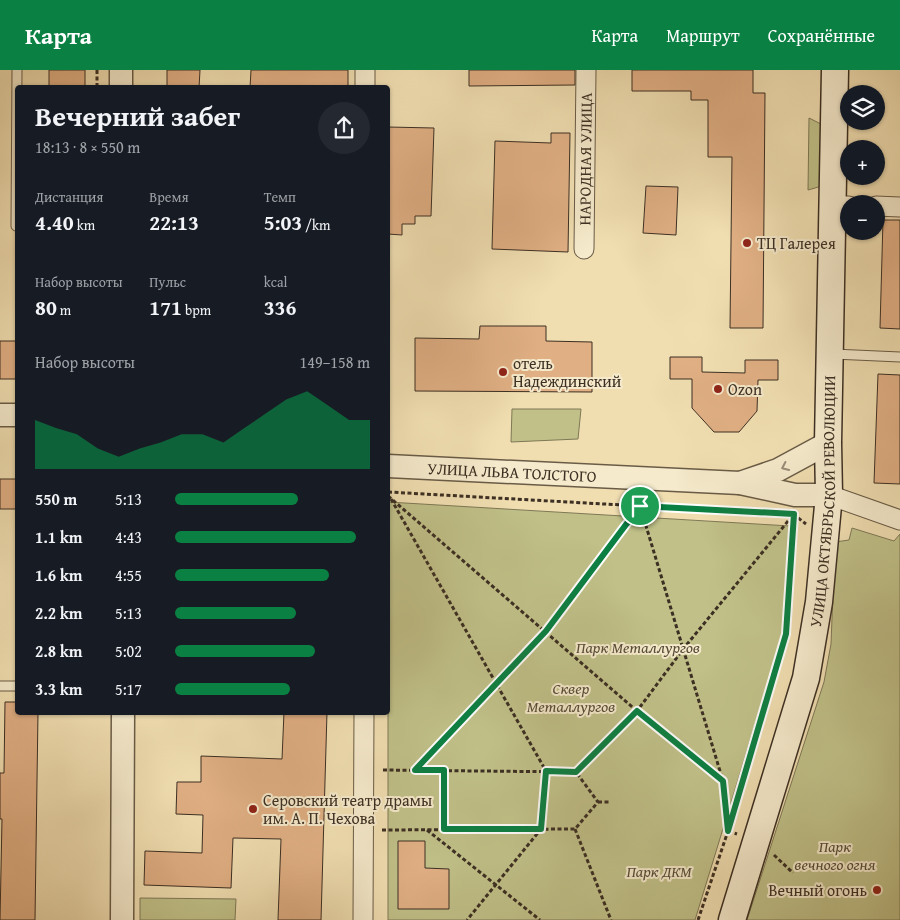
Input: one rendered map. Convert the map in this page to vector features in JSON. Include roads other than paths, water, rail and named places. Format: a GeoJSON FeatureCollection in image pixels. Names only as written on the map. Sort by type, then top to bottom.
{"type":"FeatureCollection","features":[{"type":"Feature","properties":{"kind":"main road","name":"УЛИЦА ОКТЯБРЬСКОЙ РЕВОЛЮЦИИ"},"geometry":{"type":"LineString","coordinates":[[835,70],[841,195]]}},
{"type":"Feature","properties":{"kind":"main road","name":"УЛИЦА ОКТЯБРЬСКОЙ РЕВОЛЮЦИИ"},"geometry":{"type":"LineString","coordinates":[[732,920],[806,678],[819,602],[829,495],[830,354],[840,219]]}},
{"type":"Feature","properties":{"kind":"street"},"geometry":{"type":"LineString","coordinates":[[121,70],[121,85]]}},
{"type":"Feature","properties":{"kind":"street"},"geometry":{"type":"LineString","coordinates":[[365,70],[365,85]]}},
{"type":"Feature","properties":{"kind":"street","name":"НАРОДНАЯ УЛИЦА"},"geometry":{"type":"LineString","coordinates":[[584,249],[586,70]]}},
{"type":"Feature","properties":{"kind":"street"},"geometry":{"type":"LineString","coordinates":[[885,206],[900,207]]}},
{"type":"Feature","properties":{"kind":"street"},"geometry":{"type":"LineString","coordinates":[[0,415],[15,415]]}},
{"type":"Feature","properties":{"kind":"street"},"geometry":{"type":"LineString","coordinates":[[740,483],[778,470],[828,443]]}},
{"type":"Feature","properties":{"kind":"street","name":"УЛИЦА ЛЬВА ТОЛСТОГО"},"geometry":{"type":"LineString","coordinates":[[390,466],[740,483],[795,495],[829,495],[900,520]]}},
{"type":"Feature","properties":{"kind":"street"},"geometry":{"type":"LineString","coordinates":[[122,920],[123,715]]}},
{"type":"Feature","properties":{"kind":"street"},"geometry":{"type":"LineString","coordinates":[[363,920],[364,715]]}},
{"type":"Feature","properties":{"kind":"lane"},"geometry":{"type":"LineString","coordinates":[[17,70],[17,85]]}},
{"type":"Feature","properties":{"kind":"lane"},"geometry":{"type":"LineString","coordinates":[[830,354],[900,358]]}},
{"type":"Feature","properties":{"kind":"lane"},"geometry":{"type":"LineString","coordinates":[[0,686],[15,686]]}},
{"type":"Feature","properties":{"kind":"place","name":"ТЦ Галерея"},"geometry":{"type":"Point","coordinates":[747,243]}},
{"type":"Feature","properties":{"kind":"place","name":"отель Надеждинский"},"geometry":{"type":"Point","coordinates":[503,372]}},
{"type":"Feature","properties":{"kind":"place","name":"Ozon"},"geometry":{"type":"Point","coordinates":[718,389]}},
{"type":"Feature","properties":{"kind":"place","name":"Серовский театр драмы им. А. П. Чехова"},"geometry":{"type":"Point","coordinates":[253,809]}},
{"type":"Feature","properties":{"kind":"place","name":"Вечный огонь"},"geometry":{"type":"Point","coordinates":[877,890]}},
{"type":"Feature","properties":{"kind":"park label","name":"Парк Металлургов"},"geometry":{"type":"Point","coordinates":[638,647]}},
{"type":"Feature","properties":{"kind":"park label","name":"Сквер Металлургов"},"geometry":{"type":"Point","coordinates":[571,697]}},
{"type":"Feature","properties":{"kind":"park label","name":"Парк вечного огня"},"geometry":{"type":"Point","coordinates":[835,855]}},
{"type":"Feature","properties":{"kind":"park label","name":"Парк ДКМ"},"geometry":{"type":"Point","coordinates":[659,871]}}]}
